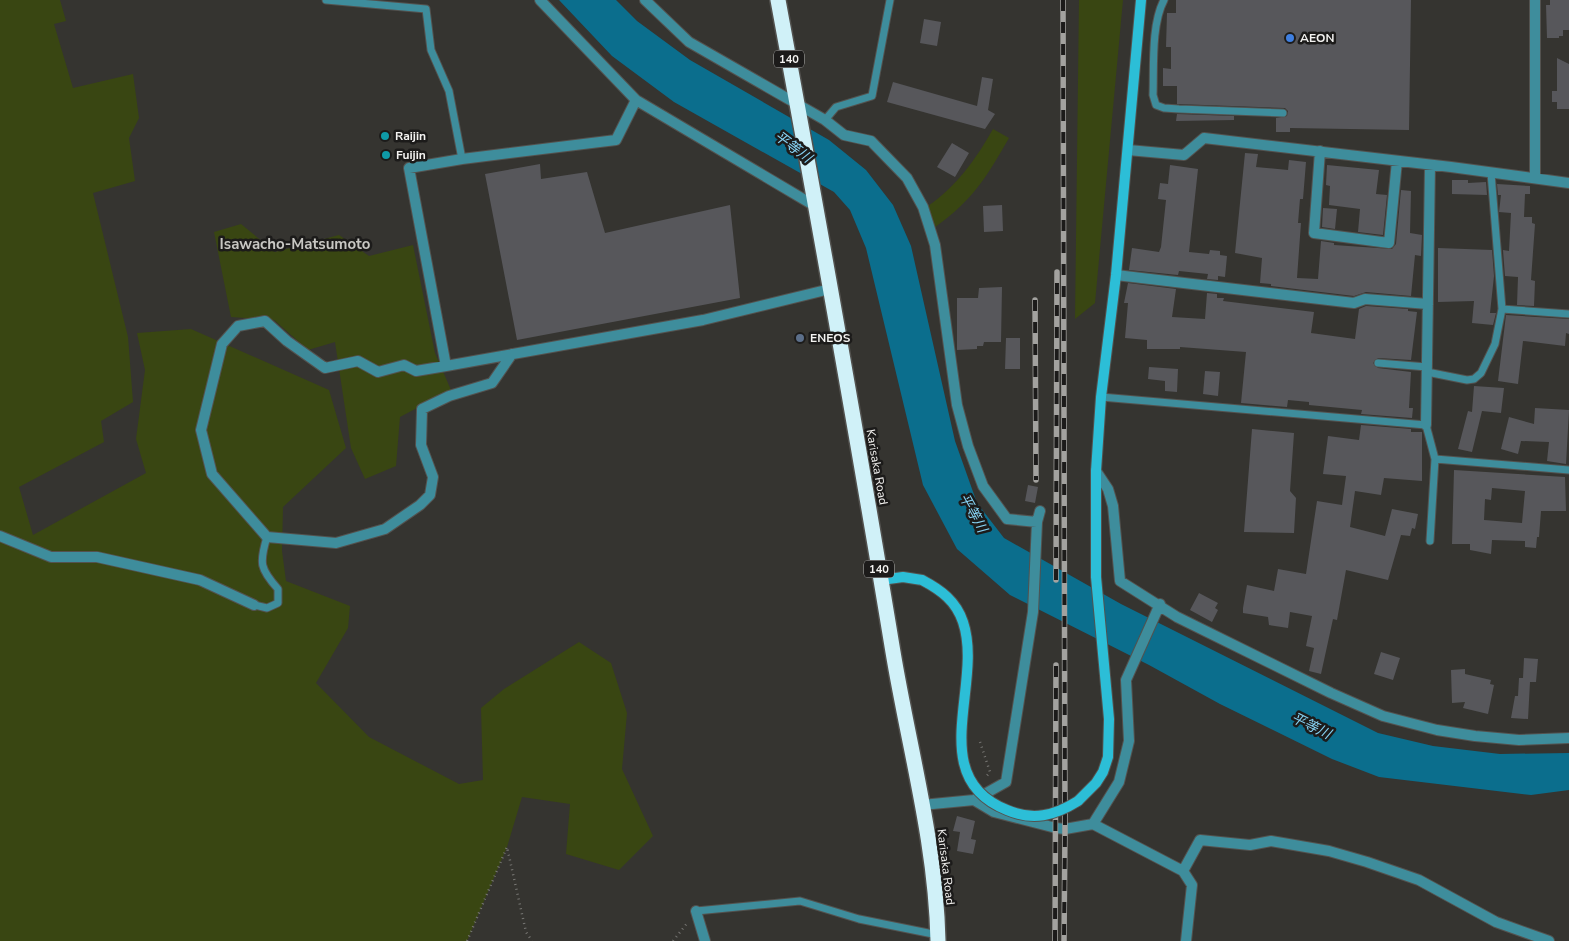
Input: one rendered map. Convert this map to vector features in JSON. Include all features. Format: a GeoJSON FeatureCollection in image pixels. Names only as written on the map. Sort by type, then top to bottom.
{"type":"FeatureCollection","features":[{"type":"Feature","properties":{"kind":"highway","name":"Karisaka Road"},"geometry":{"type":"LineString","coordinates":[[778,0],[881,580],[905,726],[931,852],[938,938]]}},
{"type":"Feature","properties":{"kind":"street"},"geometry":{"type":"LineString","coordinates":[[540,0],[636,100],[814,202]]}},
{"type":"Feature","properties":{"kind":"street"},"geometry":{"type":"LineString","coordinates":[[645,0],[689,42],[798,111],[825,120],[844,135],[871,141],[907,178],[923,207],[935,245],[957,404],[976,471],[989,497],[1008,519],[1037,522]]}},
{"type":"Feature","properties":{"kind":"street"},"geometry":{"type":"LineString","coordinates":[[881,580],[903,577],[922,580],[939,589],[951,600],[957,609],[963,624],[967,653],[960,749],[964,766],[977,791],[995,805],[1018,815],[1037,817],[1061,811],[1082,798],[1103,772],[1108,757],[1109,719],[1096,577],[1096,471],[1101,397],[1116,275],[1141,0]]}},
{"type":"Feature","properties":{"kind":"street"},"geometry":{"type":"LineString","coordinates":[[1535,0],[1535,178]]}},
{"type":"Feature","properties":{"kind":"street"},"geometry":{"type":"LineString","coordinates":[[446,366],[409,168],[462,158],[616,140],[636,100]]}},
{"type":"Feature","properties":{"kind":"street"},"geometry":{"type":"LineString","coordinates":[[1128,150],[1184,155],[1204,138],[1430,165],[1452,164],[1491,173],[1569,183]]}},
{"type":"Feature","properties":{"kind":"street"},"geometry":{"type":"LineString","coordinates":[[1320,151],[1314,233],[1389,243],[1397,161]]}},
{"type":"Feature","properties":{"kind":"street"},"geometry":{"type":"LineString","coordinates":[[1426,425],[1430,165]]}},
{"type":"Feature","properties":{"kind":"street"},"geometry":{"type":"LineString","coordinates":[[1116,275],[1354,303],[1365,299],[1428,304]]}},
{"type":"Feature","properties":{"kind":"street"},"geometry":{"type":"LineString","coordinates":[[512,354],[492,383],[448,396],[422,409],[421,445],[433,477],[430,495],[420,505],[385,529],[336,543],[266,537],[212,474],[201,430],[222,344],[238,326],[265,322],[287,341],[325,368],[358,361],[378,372],[404,366],[416,371],[703,320],[830,289]]}},
{"type":"Feature","properties":{"kind":"street"},"geometry":{"type":"LineString","coordinates":[[1096,471],[1108,489],[1113,506],[1120,581],[1160,604],[1177,617],[1331,693],[1383,716],[1437,730],[1475,736],[1519,740],[1569,738]]}},
{"type":"Feature","properties":{"kind":"street"},"geometry":{"type":"LineString","coordinates":[[922,806],[974,800],[1006,782],[1033,612],[1038,537],[1037,522],[1040,511]]}},
{"type":"Feature","properties":{"kind":"street"},"geometry":{"type":"LineString","coordinates":[[0,536],[51,557],[96,557],[200,580],[254,605]]}},
{"type":"Feature","properties":{"kind":"street"},"geometry":{"type":"LineString","coordinates":[[1093,824],[1118,782],[1129,741],[1126,680],[1160,604]]}},
{"type":"Feature","properties":{"kind":"street"},"geometry":{"type":"LineString","coordinates":[[974,800],[994,812],[1056,828],[1065,829],[1093,824],[1183,871],[1192,885],[1186,941]]}},
{"type":"Feature","properties":{"kind":"street"},"geometry":{"type":"LineString","coordinates":[[1183,871],[1200,840],[1250,845],[1271,841],[1329,851],[1390,869],[1419,880],[1496,922],[1549,941]]}},
{"type":"Feature","properties":{"kind":"street"},"geometry":{"type":"LineString","coordinates":[[696,911],[705,941]]}},
{"type":"Feature","properties":{"kind":"lane"},"geometry":{"type":"LineString","coordinates":[[326,0],[426,9],[431,50],[449,91],[462,158]]}},
{"type":"Feature","properties":{"kind":"lane"},"geometry":{"type":"LineString","coordinates":[[825,120],[836,107],[872,96],[890,0]]}},
{"type":"Feature","properties":{"kind":"lane"},"geometry":{"type":"LineString","coordinates":[[1164,0],[1160,8],[1157,29],[1153,95],[1156,105],[1164,108],[1179,109],[1283,113]]}},
{"type":"Feature","properties":{"kind":"lane"},"geometry":{"type":"LineString","coordinates":[[1378,363],[1427,370],[1467,380],[1474,379],[1481,373],[1495,344],[1502,309],[1491,173]]}},
{"type":"Feature","properties":{"kind":"lane"},"geometry":{"type":"LineString","coordinates":[[1502,309],[1569,314]]}},
{"type":"Feature","properties":{"kind":"lane"},"geometry":{"type":"LineString","coordinates":[[1101,397],[1426,425],[1435,459],[1430,541]]}},
{"type":"Feature","properties":{"kind":"lane"},"geometry":{"type":"LineString","coordinates":[[1435,459],[1569,470]]}},
{"type":"Feature","properties":{"kind":"lane"},"geometry":{"type":"LineString","coordinates":[[254,605],[267,608],[278,602],[278,589],[266,575],[260,559],[266,537]]}},
{"type":"Feature","properties":{"kind":"lane"},"geometry":{"type":"LineString","coordinates":[[696,911],[800,901],[859,919],[938,938]]}},
{"type":"Feature","properties":{"kind":"path"},"geometry":{"type":"LineString","coordinates":[[980,742],[990,772],[985,778]]}},
{"type":"Feature","properties":{"kind":"path"},"geometry":{"type":"LineString","coordinates":[[467,941],[507,847],[526,932],[532,941]]}},
{"type":"Feature","properties":{"kind":"path"},"geometry":{"type":"LineString","coordinates":[[673,941],[696,911]]}},
{"type":"Feature","properties":{"kind":"green space"},"geometry":{"type":"Polygon","coordinates":[[[0,0],[60,0],[66,21],[54,24],[73,88],[133,74],[139,118],[129,138],[135,181],[93,193],[128,337],[133,402],[101,421],[104,442],[19,487],[33,535],[146,473],[136,439],[145,370],[137,333],[191,329],[329,390],[346,448],[283,507],[282,551],[286,581],[350,606],[348,628],[316,683],[369,737],[459,784],[483,780],[481,708],[504,689],[579,642],[611,663],[627,713],[622,769],[653,836],[619,870],[566,854],[570,804],[522,797],[507,847],[467,941],[0,941],[0,0]]]}},
{"type":"Feature","properties":{"kind":"green space"},"geometry":{"type":"Polygon","coordinates":[[[1079,0],[1123,0],[1095,303],[1075,319],[1079,0]]]}},
{"type":"Feature","properties":{"kind":"green space"},"geometry":{"type":"Polygon","coordinates":[[[993,129],[1009,138],[1001,152],[969,198],[934,228],[928,206],[957,181],[980,151],[993,129]]]}},
{"type":"Feature","properties":{"kind":"green space"},"geometry":{"type":"Polygon","coordinates":[[[241,224],[275,252],[339,235],[369,256],[413,245],[435,353],[451,390],[400,417],[396,466],[365,479],[351,448],[335,342],[308,350],[274,320],[231,317],[214,232],[241,224]]]}},
{"type":"Feature","properties":{"kind":"water","name":"平等川"},"geometry":{"type":"Polygon","coordinates":[[[559,0],[616,0],[637,21],[690,60],[829,140],[866,170],[893,205],[911,246],[955,441],[977,503],[1004,538],[1121,604],[1378,733],[1433,746],[1500,754],[1569,753],[1569,790],[1531,795],[1379,777],[1332,759],[1220,704],[1149,665],[1010,595],[957,549],[923,485],[866,248],[850,210],[834,192],[674,102],[612,56],[559,0]]]}},
{"type":"Feature","properties":{"kind":"building"},"geometry":{"type":"Polygon","coordinates":[[[1176,0],[1411,0],[1409,130],[1290,128],[1290,132],[1276,132],[1276,118],[1287,116],[1288,111],[1285,108],[1177,104],[1177,86],[1163,86],[1163,68],[1171,69],[1171,47],[1166,47],[1167,13],[1176,13],[1176,0]]]}},
{"type":"Feature","properties":{"kind":"building"},"geometry":{"type":"Polygon","coordinates":[[[1550,0],[1569,0],[1569,30],[1563,30],[1563,36],[1559,36],[1559,38],[1547,38],[1546,5],[1550,5],[1550,0]]]}},
{"type":"Feature","properties":{"kind":"building"},"geometry":{"type":"Polygon","coordinates":[[[924,19],[941,22],[937,46],[920,43],[924,19]]]}},
{"type":"Feature","properties":{"kind":"building"},"geometry":{"type":"Polygon","coordinates":[[[1557,58],[1569,64],[1569,109],[1557,109],[1557,102],[1552,102],[1552,91],[1557,91],[1557,58]]]}},
{"type":"Feature","properties":{"kind":"building"},"geometry":{"type":"Polygon","coordinates":[[[982,77],[993,79],[988,110],[995,114],[985,129],[887,102],[893,82],[977,106],[982,77]]]}},
{"type":"Feature","properties":{"kind":"building"},"geometry":{"type":"Polygon","coordinates":[[[1177,114],[1234,116],[1234,120],[1176,121],[1177,114]]]}},
{"type":"Feature","properties":{"kind":"building"},"geometry":{"type":"Polygon","coordinates":[[[952,143],[969,153],[955,177],[937,167],[952,143]]]}},
{"type":"Feature","properties":{"kind":"building"},"geometry":{"type":"Polygon","coordinates":[[[1245,153],[1258,154],[1256,167],[1288,170],[1289,160],[1306,162],[1303,199],[1300,199],[1298,223],[1301,223],[1297,278],[1318,279],[1321,241],[1334,243],[1334,245],[1392,249],[1396,244],[1401,190],[1411,191],[1410,233],[1422,235],[1421,256],[1415,255],[1411,296],[1366,292],[1354,296],[1260,283],[1262,258],[1235,253],[1245,153]]]}},
{"type":"Feature","properties":{"kind":"building"},"geometry":{"type":"Polygon","coordinates":[[[540,164],[541,179],[587,172],[605,233],[730,205],[740,298],[517,340],[485,174],[540,164]]]}},
{"type":"Feature","properties":{"kind":"building"},"geometry":{"type":"Polygon","coordinates":[[[1170,165],[1198,169],[1189,252],[1209,254],[1210,250],[1220,251],[1220,255],[1227,256],[1225,277],[1218,276],[1218,280],[1207,279],[1208,274],[1179,271],[1178,275],[1129,270],[1132,248],[1159,252],[1161,247],[1166,200],[1158,199],[1160,183],[1168,184],[1170,165]]]}},
{"type":"Feature","properties":{"kind":"building"},"geometry":{"type":"Polygon","coordinates":[[[1327,165],[1379,170],[1376,194],[1387,195],[1383,235],[1358,232],[1360,209],[1329,205],[1330,186],[1326,185],[1327,165]]]}},
{"type":"Feature","properties":{"kind":"building"},"geometry":{"type":"Polygon","coordinates":[[[1452,180],[1468,180],[1468,183],[1486,182],[1487,195],[1452,194],[1452,180]]]}},
{"type":"Feature","properties":{"kind":"building"},"geometry":{"type":"Polygon","coordinates":[[[1497,184],[1530,186],[1530,194],[1525,194],[1524,217],[1532,217],[1532,223],[1535,224],[1531,280],[1535,281],[1534,306],[1517,305],[1518,277],[1505,276],[1503,250],[1509,251],[1511,213],[1499,212],[1501,195],[1498,195],[1497,184]]]}},
{"type":"Feature","properties":{"kind":"building"},"geometry":{"type":"Polygon","coordinates":[[[1002,205],[1003,231],[984,232],[983,206],[1002,205]]]}},
{"type":"Feature","properties":{"kind":"building"},"geometry":{"type":"Polygon","coordinates":[[[1323,208],[1337,209],[1335,229],[1322,227],[1323,208]]]}},
{"type":"Feature","properties":{"kind":"building"},"geometry":{"type":"Polygon","coordinates":[[[1438,248],[1492,250],[1494,276],[1490,313],[1496,313],[1493,325],[1472,323],[1474,301],[1438,302],[1438,248]]]}},
{"type":"Feature","properties":{"kind":"building"},"geometry":{"type":"Polygon","coordinates":[[[1128,283],[1176,289],[1172,317],[1205,319],[1207,293],[1217,294],[1217,298],[1224,298],[1223,301],[1314,312],[1311,333],[1355,339],[1359,309],[1366,306],[1408,309],[1408,311],[1417,312],[1411,360],[1378,358],[1373,363],[1378,368],[1411,372],[1409,408],[1413,408],[1412,418],[1361,414],[1362,410],[1309,405],[1309,402],[1288,400],[1287,407],[1241,403],[1246,352],[1180,347],[1180,349],[1147,349],[1147,340],[1125,338],[1128,303],[1124,303],[1128,283]]]}},
{"type":"Feature","properties":{"kind":"building"},"geometry":{"type":"Polygon","coordinates":[[[1002,287],[1001,342],[984,342],[983,346],[977,346],[977,349],[957,350],[957,298],[978,298],[979,288],[1002,287]]]}},
{"type":"Feature","properties":{"kind":"building"},"geometry":{"type":"Polygon","coordinates":[[[1506,315],[1569,319],[1569,334],[1566,333],[1565,346],[1523,341],[1518,384],[1498,381],[1506,315]]]}},
{"type":"Feature","properties":{"kind":"building"},"geometry":{"type":"Polygon","coordinates":[[[1006,338],[1020,338],[1020,369],[1005,369],[1006,338]]]}},
{"type":"Feature","properties":{"kind":"building"},"geometry":{"type":"Polygon","coordinates":[[[1149,367],[1178,369],[1177,392],[1165,391],[1165,381],[1148,379],[1149,367]]]}},
{"type":"Feature","properties":{"kind":"building"},"geometry":{"type":"Polygon","coordinates":[[[1205,371],[1220,372],[1218,396],[1203,394],[1205,371]]]}},
{"type":"Feature","properties":{"kind":"building"},"geometry":{"type":"Polygon","coordinates":[[[1474,386],[1504,388],[1501,413],[1482,411],[1472,452],[1458,449],[1468,411],[1472,412],[1474,386]]]}},
{"type":"Feature","properties":{"kind":"building"},"geometry":{"type":"Polygon","coordinates":[[[1535,408],[1569,410],[1566,464],[1547,461],[1549,442],[1521,441],[1518,454],[1501,449],[1509,417],[1534,424],[1535,408]]]}},
{"type":"Feature","properties":{"kind":"building"},"geometry":{"type":"Polygon","coordinates":[[[1361,425],[1411,429],[1411,432],[1422,432],[1422,481],[1384,478],[1381,495],[1355,491],[1350,527],[1385,536],[1392,509],[1418,514],[1415,529],[1412,528],[1410,536],[1401,535],[1388,580],[1346,570],[1337,620],[1333,619],[1321,674],[1309,671],[1314,648],[1306,646],[1312,616],[1290,612],[1288,628],[1269,625],[1268,617],[1243,613],[1243,608],[1247,585],[1274,591],[1278,569],[1306,574],[1317,501],[1342,505],[1346,476],[1323,474],[1328,436],[1359,440],[1361,425]]]}},
{"type":"Feature","properties":{"kind":"building"},"geometry":{"type":"Polygon","coordinates":[[[1252,429],[1294,433],[1290,491],[1296,498],[1294,533],[1244,532],[1252,429]]]}},
{"type":"Feature","properties":{"kind":"building"},"geometry":{"type":"Polygon","coordinates":[[[1454,470],[1565,477],[1566,511],[1541,511],[1536,548],[1525,547],[1525,541],[1492,540],[1491,554],[1470,550],[1470,544],[1452,544],[1454,470]],[[1492,488],[1491,500],[1485,499],[1484,520],[1522,523],[1525,491],[1492,488]]]}},
{"type":"Feature","properties":{"kind":"building"},"geometry":{"type":"Polygon","coordinates":[[[1028,485],[1038,487],[1035,503],[1025,501],[1028,485]]]}},
{"type":"Feature","properties":{"kind":"building"},"geometry":{"type":"Polygon","coordinates":[[[1199,593],[1218,603],[1215,608],[1218,610],[1212,622],[1190,610],[1199,593]]]}},
{"type":"Feature","properties":{"kind":"building"},"geometry":{"type":"Polygon","coordinates":[[[1381,652],[1400,658],[1393,680],[1374,674],[1381,652]]]}},
{"type":"Feature","properties":{"kind":"building"},"geometry":{"type":"Polygon","coordinates":[[[1524,658],[1538,659],[1536,682],[1530,682],[1528,719],[1511,718],[1515,696],[1518,696],[1519,678],[1523,678],[1524,658]]]}},
{"type":"Feature","properties":{"kind":"building"},"geometry":{"type":"Polygon","coordinates":[[[1465,669],[1465,674],[1491,680],[1490,684],[1494,685],[1488,714],[1463,708],[1465,702],[1452,703],[1451,670],[1465,669]]]}},
{"type":"Feature","properties":{"kind":"building"},"geometry":{"type":"Polygon","coordinates":[[[957,816],[975,821],[971,839],[976,840],[973,854],[957,851],[960,832],[953,831],[957,816]]]}},
{"type":"Feature","properties":{"kind":"railway"},"geometry":{"type":"LineString","coordinates":[[1063,0],[1064,941]]}},
{"type":"Feature","properties":{"kind":"railway"},"geometry":{"type":"LineString","coordinates":[[1056,580],[1057,272]]}},
{"type":"Feature","properties":{"kind":"railway"},"geometry":{"type":"LineString","coordinates":[[1035,300],[1036,480]]}},
{"type":"Feature","properties":{"kind":"railway"},"geometry":{"type":"LineString","coordinates":[[1055,941],[1056,665]]}},
{"type":"Feature","properties":{"kind":"place","name":"AEON"},"geometry":{"type":"Point","coordinates":[1290,38]}},
{"type":"Feature","properties":{"kind":"place","name":"Raijin"},"geometry":{"type":"Point","coordinates":[385,136]}},
{"type":"Feature","properties":{"kind":"place","name":"Fuijin"},"geometry":{"type":"Point","coordinates":[386,155]}},
{"type":"Feature","properties":{"kind":"place","name":"ENEOS"},"geometry":{"type":"Point","coordinates":[800,338]}},
{"type":"Feature","properties":{"kind":"district","name":"Isawacho-Matsumoto"},"geometry":{"type":"Point","coordinates":[295,244]}}]}
